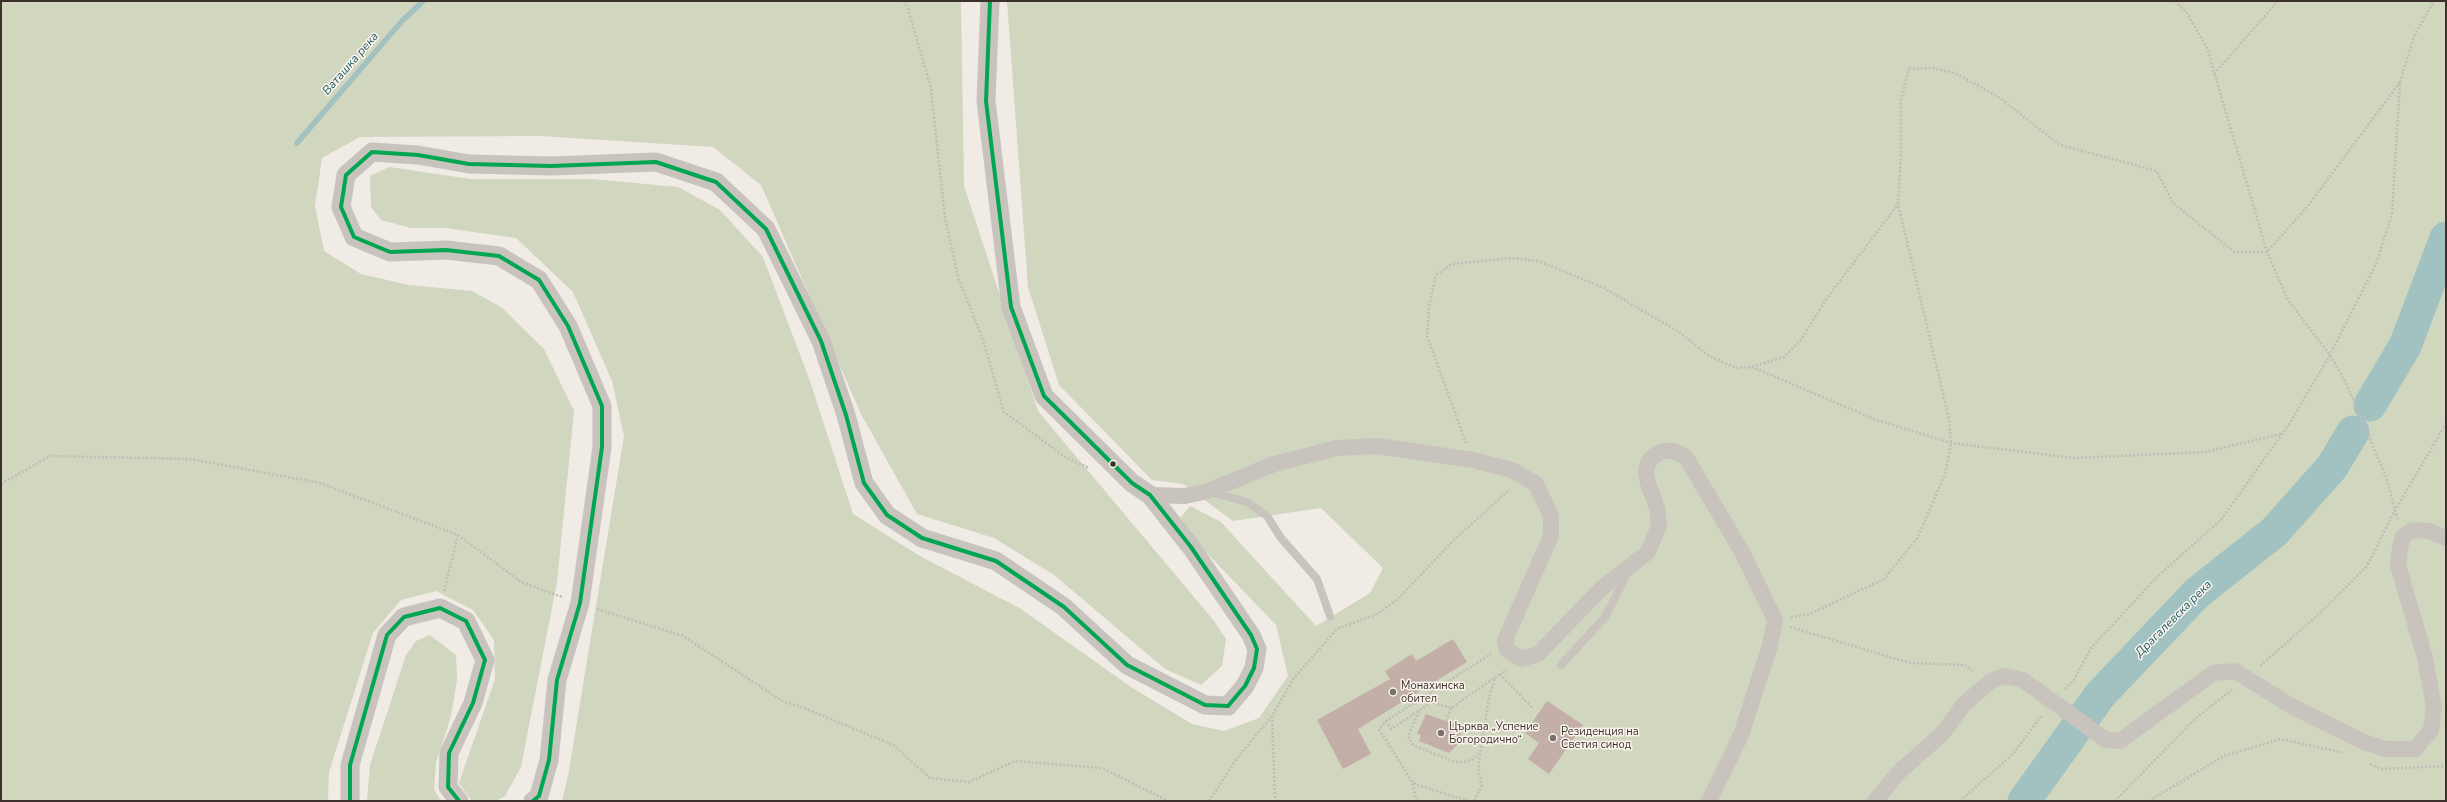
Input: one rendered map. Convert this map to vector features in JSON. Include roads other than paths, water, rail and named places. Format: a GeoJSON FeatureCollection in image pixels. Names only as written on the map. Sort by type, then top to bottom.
{"type":"FeatureCollection","features":[{"type":"Feature","properties":{"kind":"street"},"geometry":{"type":"LineString","coordinates":[[533,801],[539,796],[549,760],[557,680],[580,604],[602,447],[602,406],[568,326],[539,280],[499,256],[446,250],[390,252],[354,237],[342,207],[346,175],[372,152],[418,156],[469,164],[551,166],[656,162],[716,182],[766,229],[821,341],[846,415],[864,483],[887,515],[922,538],[996,561],[1064,607],[1127,665],[1205,705],[1228,706],[1245,686],[1254,668],[1257,649],[1251,635],[1191,547],[1150,496],[1132,483],[1044,396],[1011,307],[986,101],[990,1]]}},
{"type":"Feature","properties":{"kind":"street"},"geometry":{"type":"LineString","coordinates":[[1150,496],[1185,496],[1208,491],[1274,464],[1337,448],[1377,446],[1473,460],[1512,470],[1536,484],[1551,516],[1552,536],[1507,634],[1505,645],[1511,655],[1521,659],[1538,654],[1601,589],[1648,552],[1659,526],[1657,508],[1648,483],[1648,462],[1655,455],[1663,451],[1674,451],[1686,456],[1743,554],[1775,620],[1769,649],[1741,735],[1709,801]]}},
{"type":"Feature","properties":{"kind":"street"},"geometry":{"type":"LineString","coordinates":[[1875,801],[1900,772],[1942,734],[1964,704],[1991,681],[2004,676],[2024,680],[2092,731],[2106,740],[2120,742],[2213,673],[2235,671],[2293,707],[2364,742],[2385,749],[2416,749],[2430,730],[2434,707],[2425,658],[2398,565],[2403,536],[2413,530],[2429,531],[2446,538]]}},
{"type":"Feature","properties":{"kind":"street"},"geometry":{"type":"LineString","coordinates":[[350,801],[350,765],[387,635],[404,617],[440,608],[466,621],[485,660],[473,703],[449,753],[448,787],[459,801]]}},
{"type":"Feature","properties":{"kind":"lane"},"geometry":{"type":"LineString","coordinates":[[1208,491],[1247,502],[1267,516],[1281,538],[1316,579],[1330,616]]}},
{"type":"Feature","properties":{"kind":"lane"},"geometry":{"type":"LineString","coordinates":[[1561,665],[1605,617],[1632,566]]}},
{"type":"Feature","properties":{"kind":"waterway","name":"Ваташка река"},"geometry":{"type":"LineString","coordinates":[[297,143],[402,21],[423,1]]}},
{"type":"Feature","properties":{"kind":"waterway","name":"Драгалевска река"},"geometry":{"type":"LineString","coordinates":[[2370,405],[2405,346],[2446,238]]}},
{"type":"Feature","properties":{"kind":"waterway","name":"Драгалевска река"},"geometry":{"type":"LineString","coordinates":[[2024,801],[2100,695],[2197,593],[2274,532],[2332,467],[2353,432]]}},
{"type":"Feature","properties":{"kind":"place","name":"Монахинска обител"},"geometry":{"type":"Point","coordinates":[1393,692]}},
{"type":"Feature","properties":{"kind":"place","name":"Църква „Успение Богородично“"},"geometry":{"type":"Point","coordinates":[1441,733]}},
{"type":"Feature","properties":{"kind":"place","name":"Резиденция на Светия синод"},"geometry":{"type":"Point","coordinates":[1553,738]}}]}
